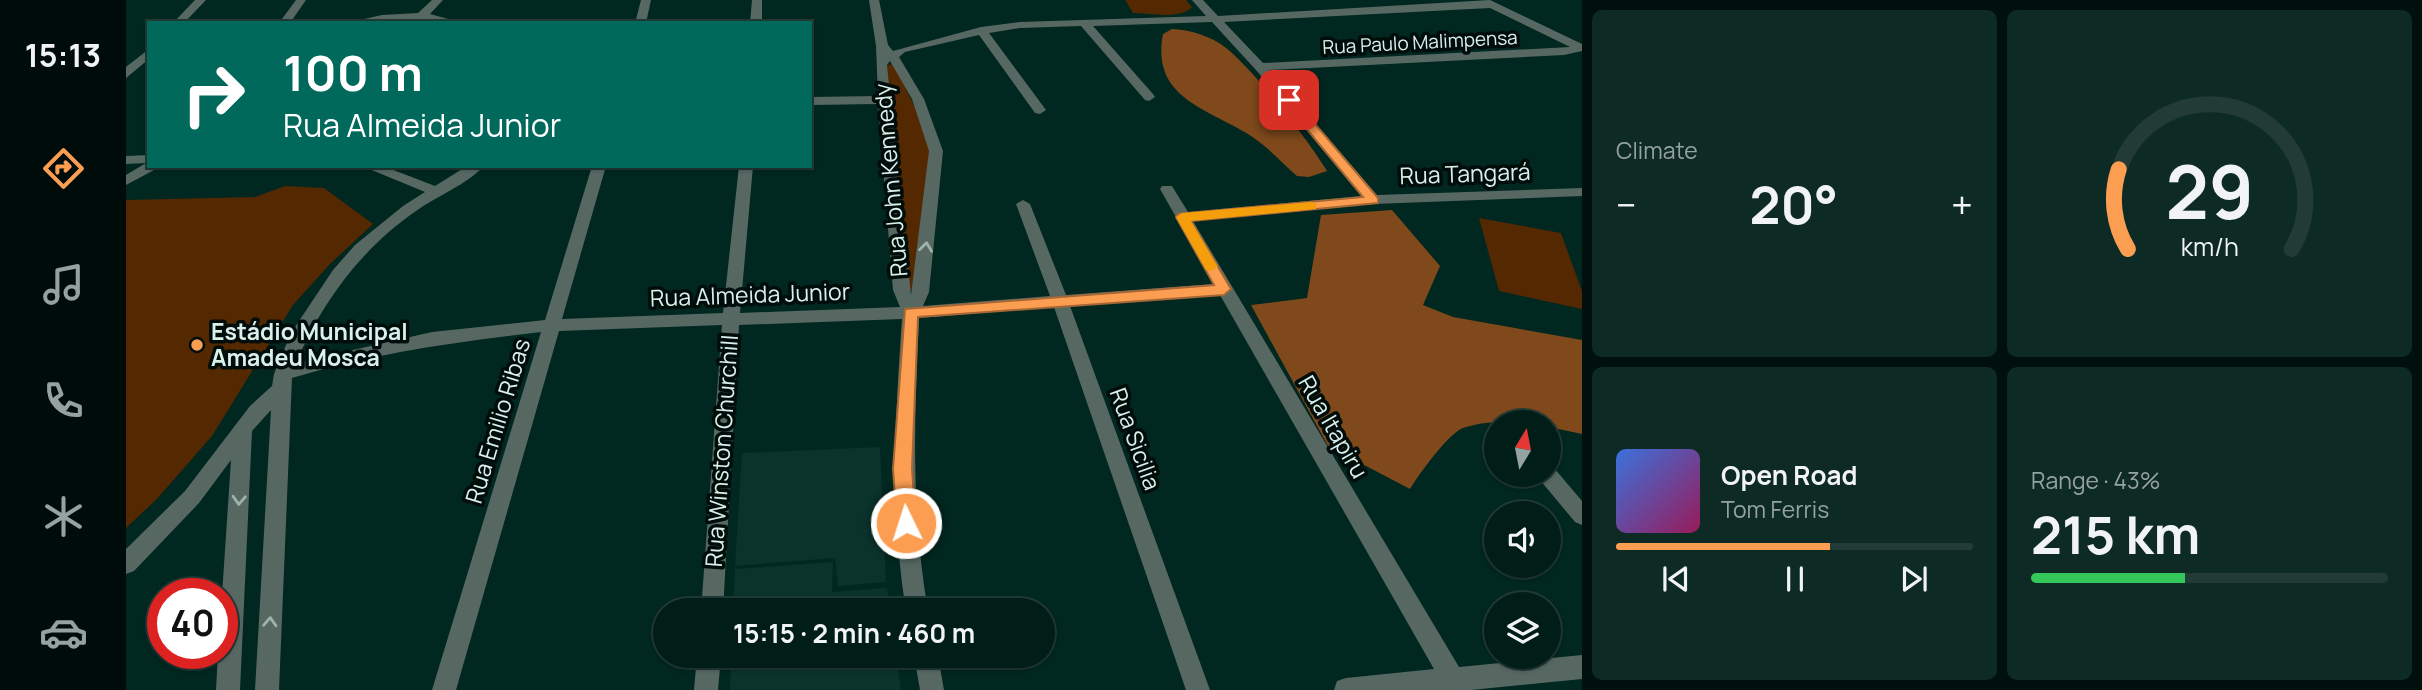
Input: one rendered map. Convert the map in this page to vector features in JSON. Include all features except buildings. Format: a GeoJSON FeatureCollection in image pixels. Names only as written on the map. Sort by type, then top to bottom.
{"type":"FeatureCollection","features":[{"type":"Feature","properties":{"kind":"street"},"geometry":{"type":"LineString","coordinates":[[180,21],[201,0]]}},
{"type":"Feature","properties":{"kind":"street"},"geometry":{"type":"LineString","coordinates":[[285,21],[301,0]]}},
{"type":"Feature","properties":{"kind":"street"},"geometry":{"type":"LineString","coordinates":[[421,16],[438,0]]}},
{"type":"Feature","properties":{"kind":"street"},"geometry":{"type":"LineString","coordinates":[[641,21],[646,0]]}},
{"type":"Feature","properties":{"kind":"street"},"geometry":{"type":"LineString","coordinates":[[755,21],[757,0]]}},
{"type":"Feature","properties":{"kind":"street","name":"Rua John Kennedy"},"geometry":{"type":"LineString","coordinates":[[874,0],[885,54],[886,100],[901,290],[911,312]]}},
{"type":"Feature","properties":{"kind":"street"},"geometry":{"type":"LineString","coordinates":[[1197,0],[1260,67],[1373,200]]}},
{"type":"Feature","properties":{"kind":"street"},"geometry":{"type":"LineString","coordinates":[[885,54],[981,30],[1020,25],[1215,19],[1487,3],[1582,48]]}},
{"type":"Feature","properties":{"kind":"street"},"geometry":{"type":"LineString","coordinates":[[357,21],[387,6]]}},
{"type":"Feature","properties":{"kind":"street"},"geometry":{"type":"LineString","coordinates":[[360,21],[387,16],[421,16],[447,21]]}},
{"type":"Feature","properties":{"kind":"street"},"geometry":{"type":"LineString","coordinates":[[1084,23],[1149,97]]}},
{"type":"Feature","properties":{"kind":"street"},"geometry":{"type":"LineString","coordinates":[[981,30],[1040,110]]}},
{"type":"Feature","properties":{"kind":"street","name":"Rua Paulo Malimpensa"},"geometry":{"type":"LineString","coordinates":[[1260,67],[1564,52],[1582,48]]}},
{"type":"Feature","properties":{"kind":"street"},"geometry":{"type":"LineString","coordinates":[[126,75],[147,54]]}},
{"type":"Feature","properties":{"kind":"street","name":"Rua John Kennedy"},"geometry":{"type":"LineString","coordinates":[[885,54],[899,64],[918,99],[936,151],[920,292],[911,312],[902,469],[908,551],[915,598]]}},
{"type":"Feature","properties":{"kind":"street"},"geometry":{"type":"LineString","coordinates":[[812,101],[886,100]]}},
{"type":"Feature","properties":{"kind":"street"},"geometry":{"type":"LineString","coordinates":[[126,160],[147,159]]}},
{"type":"Feature","properties":{"kind":"street"},"geometry":{"type":"LineString","coordinates":[[126,181],[148,168]]}},
{"type":"Feature","properties":{"kind":"street"},"geometry":{"type":"LineString","coordinates":[[374,168],[435,190]]}},
{"type":"Feature","properties":{"kind":"street"},"geometry":{"type":"LineString","coordinates":[[267,690],[282,381],[300,333],[339,274],[382,229],[435,190],[474,168]]}},
{"type":"Feature","properties":{"kind":"street","name":"Rua Emilio Ribas"},"geometry":{"type":"LineString","coordinates":[[444,690],[598,168]]}},
{"type":"Feature","properties":{"kind":"street","name":"Rua Winston Churchill"},"geometry":{"type":"LineString","coordinates":[[713,598],[731,317],[746,168]]}},
{"type":"Feature","properties":{"kind":"street","name":"Rua Itapiru"},"geometry":{"type":"LineString","coordinates":[[1167,189],[1456,685]]}},
{"type":"Feature","properties":{"kind":"street","name":"Rua Tangará"},"geometry":{"type":"LineString","coordinates":[[1182,217],[1373,200],[1582,192]]}},
{"type":"Feature","properties":{"kind":"street","name":"Rua Sicilia"},"geometry":{"type":"LineString","coordinates":[[1023,205],[1198,690]]}},
{"type":"Feature","properties":{"kind":"street","name":"Rua Almeida Junior"},"geometry":{"type":"LineString","coordinates":[[282,381],[326,361],[432,338],[553,325],[911,312],[1059,299],[1224,289]]}},
{"type":"Feature","properties":{"kind":"street"},"geometry":{"type":"LineString","coordinates":[[126,564],[192,497],[282,381]]}},
{"type":"Feature","properties":{"kind":"street"},"geometry":{"type":"LineString","coordinates":[[228,690],[243,432]]}},
{"type":"Feature","properties":{"kind":"street"},"geometry":{"type":"LineString","coordinates":[[1558,487],[1582,516]]}},
{"type":"Feature","properties":{"kind":"street"},"geometry":{"type":"LineString","coordinates":[[1346,690],[1456,685],[1582,667]]}},
{"type":"Feature","properties":{"kind":"street"},"geometry":{"type":"LineString","coordinates":[[706,690],[708,668]]}},
{"type":"Feature","properties":{"kind":"street"},"geometry":{"type":"LineString","coordinates":[[928,668],[932,690]]}},
{"type":"Feature","properties":{"kind":"shaded area"},"geometry":{"type":"Polygon","coordinates":[[[1125,0],[1186,0],[1192,7],[1173,15],[1133,13],[1125,0]]]}},
{"type":"Feature","properties":{"kind":"shaded area"},"geometry":{"type":"Polygon","coordinates":[[[1172,29],[1202,35],[1231,52],[1277,102],[1327,171],[1309,177],[1297,176],[1255,138],[1185,98],[1165,73],[1161,55],[1163,34],[1172,29]]]}},
{"type":"Feature","properties":{"kind":"shaded area"},"geometry":{"type":"Polygon","coordinates":[[[887,66],[895,66],[924,126],[931,152],[912,290],[909,289],[887,66]]]}},
{"type":"Feature","properties":{"kind":"shaded area","name":"Estádio Municipal Amadeu Mosca"},"geometry":{"type":"Polygon","coordinates":[[[285,186],[324,188],[373,224],[329,265],[293,305],[212,436],[156,500],[126,528],[126,200],[255,197],[285,186]]]}},
{"type":"Feature","properties":{"kind":"shaded area"},"geometry":{"type":"Polygon","coordinates":[[[1392,210],[1440,266],[1423,305],[1453,317],[1582,340],[1582,434],[1561,430],[1561,410],[1484,410],[1484,423],[1457,431],[1427,464],[1410,489],[1328,446],[1251,305],[1307,298],[1321,215],[1392,210]]]}},
{"type":"Feature","properties":{"kind":"shaded area"},"geometry":{"type":"Polygon","coordinates":[[[1479,218],[1561,233],[1582,291],[1582,309],[1499,291],[1479,218]]]}},
{"type":"Feature","properties":{"kind":"shaded area"},"geometry":{"type":"Polygon","coordinates":[[[880,447],[886,582],[838,586],[835,558],[735,566],[742,453],[880,447]]]}},
{"type":"Feature","properties":{"kind":"shaded area"},"geometry":{"type":"Polygon","coordinates":[[[833,562],[832,592],[887,588],[888,598],[734,598],[735,569],[833,562]]]}},
{"type":"Feature","properties":{"kind":"shaded area"},"geometry":{"type":"Polygon","coordinates":[[[731,668],[898,668],[901,690],[730,690],[731,668]]]}},
{"type":"Feature","properties":{"kind":"slow traffic"},"geometry":{"type":"LineString","coordinates":[[1211,267],[1182,217],[1311,206]]}},
{"type":"Feature","properties":{"kind":"place","name":"Estádio Municipal Amadeu Mosca"},"geometry":{"type":"Point","coordinates":[197,345]}},
{"type":"Feature","properties":{"kind":"route"},"geometry":{"type":"LineString","coordinates":[[906,523],[902,469],[911,312],[1059,299],[1224,289],[1182,217],[1373,200],[1289,100]]}}]}
